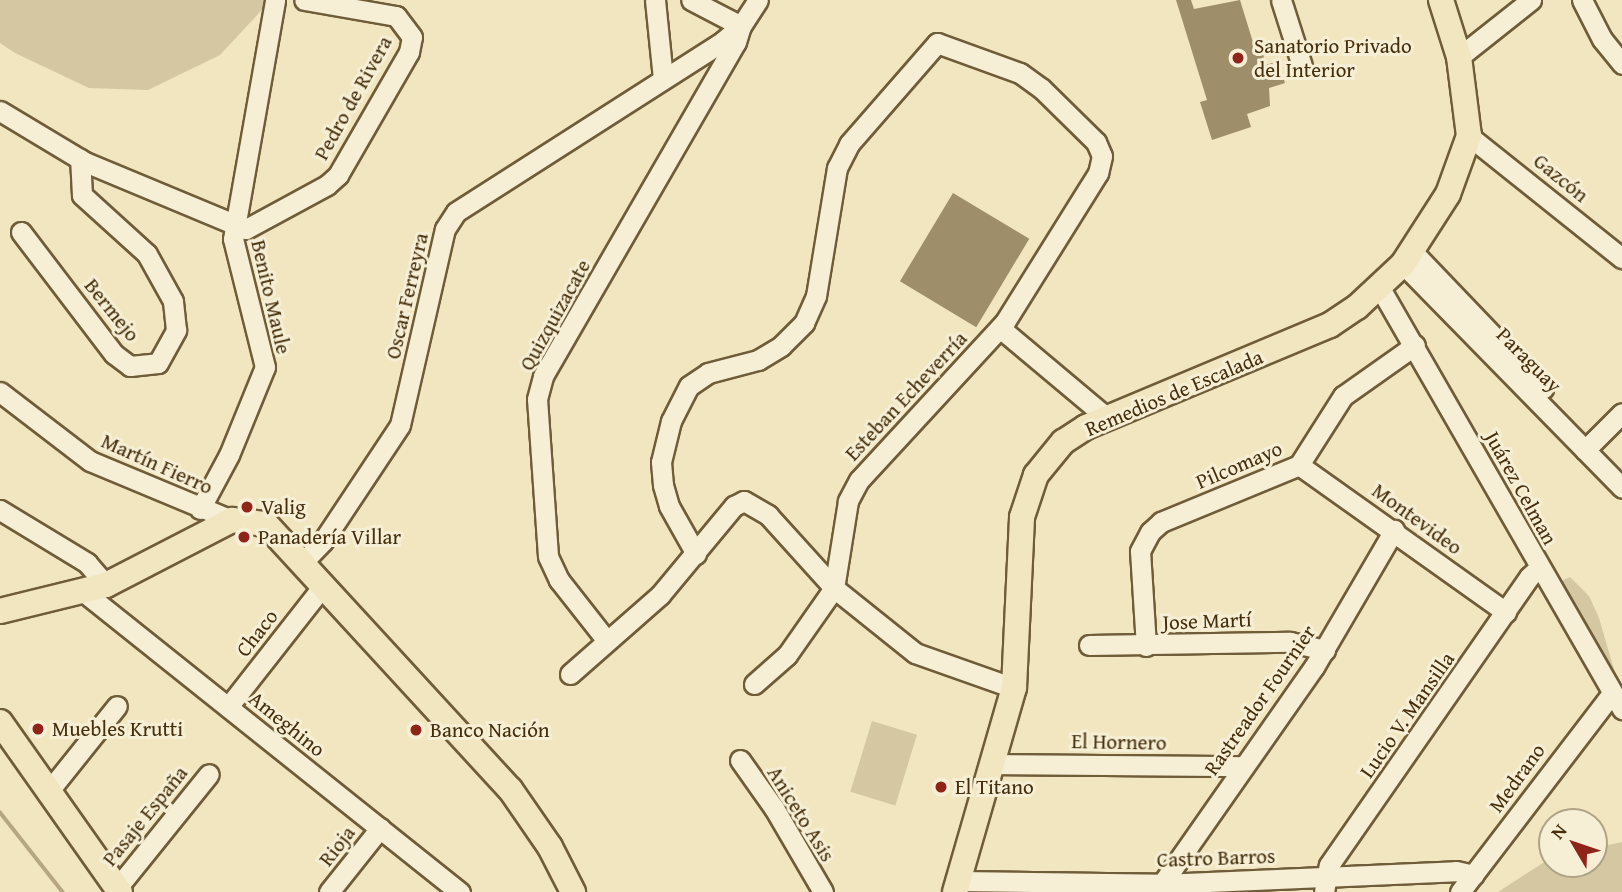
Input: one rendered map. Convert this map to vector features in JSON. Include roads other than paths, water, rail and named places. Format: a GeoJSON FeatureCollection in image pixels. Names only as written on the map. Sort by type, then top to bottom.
{"type":"FeatureCollection","features":[{"type":"Feature","properties":{"kind":"main road","name":"Remedios de Escalada"},"geometry":{"type":"LineString","coordinates":[[957,887],[996,764],[1014,688],[1023,517],[1036,475],[1063,442],[1106,417],[1297,341],[1330,325],[1380,288],[1407,258],[1448,194],[1469,136],[1459,57],[1441,0]]}},
{"type":"Feature","properties":{"kind":"main road"},"geometry":{"type":"LineString","coordinates":[[0,611],[96,589],[232,520],[265,524],[510,789],[550,847],[573,892]]}},
{"type":"Feature","properties":{"kind":"main road"},"geometry":{"type":"LineString","coordinates":[[0,722],[118,890]]}},
{"type":"Feature","properties":{"kind":"street","name":"Benito Maule"},"geometry":{"type":"LineString","coordinates":[[200,509],[229,455],[265,367],[233,239],[275,0]]}},
{"type":"Feature","properties":{"kind":"street","name":"Pedro de Rivera"},"geometry":{"type":"LineString","coordinates":[[236,227],[246,229],[327,185],[338,175],[409,52],[412,37],[396,16],[304,0]]}},
{"type":"Feature","properties":{"kind":"street"},"geometry":{"type":"LineString","coordinates":[[655,0],[663,79]]}},
{"type":"Feature","properties":{"kind":"street"},"geometry":{"type":"LineString","coordinates":[[691,0],[741,26]]}},
{"type":"Feature","properties":{"kind":"street","name":"Oscar Ferreyra"},"geometry":{"type":"LineString","coordinates":[[302,563],[323,541],[400,425],[445,229],[456,212],[741,26],[758,0]]}},
{"type":"Feature","properties":{"kind":"street"},"geometry":{"type":"LineString","coordinates":[[1281,0],[1302,66]]}},
{"type":"Feature","properties":{"kind":"street"},"geometry":{"type":"LineString","coordinates":[[1459,57],[1531,0]]}},
{"type":"Feature","properties":{"kind":"street"},"geometry":{"type":"LineString","coordinates":[[1582,0],[1602,39],[1622,64]]}},
{"type":"Feature","properties":{"kind":"street","name":"Quizquizacate"},"geometry":{"type":"LineString","coordinates":[[607,641],[559,580],[548,556],[537,400],[543,376],[594,294],[741,26]]}},
{"type":"Feature","properties":{"kind":"street","name":"Esteban Echeverría"},"geometry":{"type":"LineString","coordinates":[[696,554],[669,506],[663,485],[661,462],[671,421],[689,386],[708,373],[758,360],[781,346],[804,323],[816,296],[837,168],[849,144],[920,58],[937,43],[950,44],[1020,73],[1041,88],[1096,142],[1102,156],[1098,173],[1000,328],[859,480],[848,501],[834,589],[788,655],[754,684]]}},
{"type":"Feature","properties":{"kind":"street"},"geometry":{"type":"LineString","coordinates":[[0,111],[80,159],[236,227]]}},
{"type":"Feature","properties":{"kind":"street","name":"Gazcón"},"geometry":{"type":"LineString","coordinates":[[1469,136],[1622,258]]}},
{"type":"Feature","properties":{"kind":"street","name":"Bermejo"},"geometry":{"type":"LineString","coordinates":[[21,232],[114,354],[130,366],[158,363],[176,330],[173,301],[147,254],[82,195],[80,159]]}},
{"type":"Feature","properties":{"kind":"street","name":"Paraguay"},"geometry":{"type":"LineString","coordinates":[[1407,258],[1590,446],[1622,488]]}},
{"type":"Feature","properties":{"kind":"street","name":"Juárez Celman"},"geometry":{"type":"LineString","coordinates":[[1380,288],[1617,701]]}},
{"type":"Feature","properties":{"kind":"street"},"geometry":{"type":"LineString","coordinates":[[1000,328],[1106,417]]}},
{"type":"Feature","properties":{"kind":"street","name":"Pilcomayo"},"geometry":{"type":"LineString","coordinates":[[1146,646],[1140,551],[1150,532],[1161,523],[1300,465],[1343,396],[1415,345]]}},
{"type":"Feature","properties":{"kind":"street","name":"Martín Fierro"},"geometry":{"type":"LineString","coordinates":[[0,392],[90,461],[200,509],[232,520]]}},
{"type":"Feature","properties":{"kind":"street"},"geometry":{"type":"LineString","coordinates":[[1590,446],[1622,413]]}},
{"type":"Feature","properties":{"kind":"street","name":"Paraguay"},"geometry":{"type":"LineString","coordinates":[[1590,446],[1622,469]]}},
{"type":"Feature","properties":{"kind":"street","name":"Montevideo"},"geometry":{"type":"LineString","coordinates":[[1300,465],[1506,612]]}},
{"type":"Feature","properties":{"kind":"street"},"geometry":{"type":"LineString","coordinates":[[570,674],[660,595],[734,506],[744,501],[768,514],[834,589],[929,661],[1014,688]]}},
{"type":"Feature","properties":{"kind":"street","name":"Ameghino"},"geometry":{"type":"LineString","coordinates":[[0,510],[87,563],[96,589],[228,707],[460,892]]}},
{"type":"Feature","properties":{"kind":"street","name":"Rastreador Fournier"},"geometry":{"type":"LineString","coordinates":[[1159,888],[1241,766],[1325,650],[1394,530]]}},
{"type":"Feature","properties":{"kind":"street","name":"Lucio V. Mansilla"},"geometry":{"type":"LineString","coordinates":[[1324,884],[1506,612],[1539,569]]}},
{"type":"Feature","properties":{"kind":"street","name":"Chaco"},"geometry":{"type":"LineString","coordinates":[[228,707],[322,587]]}},
{"type":"Feature","properties":{"kind":"street","name":"Jose Martí"},"geometry":{"type":"LineString","coordinates":[[1089,645],[1290,642],[1325,650]]}},
{"type":"Feature","properties":{"kind":"street","name":"Medrano"},"geometry":{"type":"LineString","coordinates":[[1460,892],[1617,701]]}},
{"type":"Feature","properties":{"kind":"street"},"geometry":{"type":"LineString","coordinates":[[48,792],[117,706]]}},
{"type":"Feature","properties":{"kind":"street","name":"Aniceto Asis"},"geometry":{"type":"LineString","coordinates":[[740,760],[774,808],[822,892]]}},
{"type":"Feature","properties":{"kind":"street","name":"El Hornero"},"geometry":{"type":"LineString","coordinates":[[996,764],[1241,766]]}},
{"type":"Feature","properties":{"kind":"street","name":"Pasaje España"},"geometry":{"type":"LineString","coordinates":[[118,890],[209,774]]}},
{"type":"Feature","properties":{"kind":"street","name":"Rioja"},"geometry":{"type":"LineString","coordinates":[[329,892],[380,828]]}},
{"type":"Feature","properties":{"kind":"street","name":"Castro Barros"},"geometry":{"type":"LineString","coordinates":[[957,887],[1159,888],[1324,884],[1456,871],[1474,875]]}},
{"type":"Feature","properties":{"kind":"waterway"},"geometry":{"type":"LineString","coordinates":[[0,812],[63,892]]}},
{"type":"Feature","properties":{"kind":"place","name":"Sanatorio Privado del Interior"},"geometry":{"type":"Point","coordinates":[1238,58]}},
{"type":"Feature","properties":{"kind":"place","name":"Valig"},"geometry":{"type":"Point","coordinates":[247,507]}},
{"type":"Feature","properties":{"kind":"place","name":"Panadería Villar"},"geometry":{"type":"Point","coordinates":[244,537]}},
{"type":"Feature","properties":{"kind":"place","name":"Muebles Krutti"},"geometry":{"type":"Point","coordinates":[38,729]}},
{"type":"Feature","properties":{"kind":"place","name":"Banco Nación"},"geometry":{"type":"Point","coordinates":[416,730]}},
{"type":"Feature","properties":{"kind":"place","name":"El Titano"},"geometry":{"type":"Point","coordinates":[941,787]}}]}
